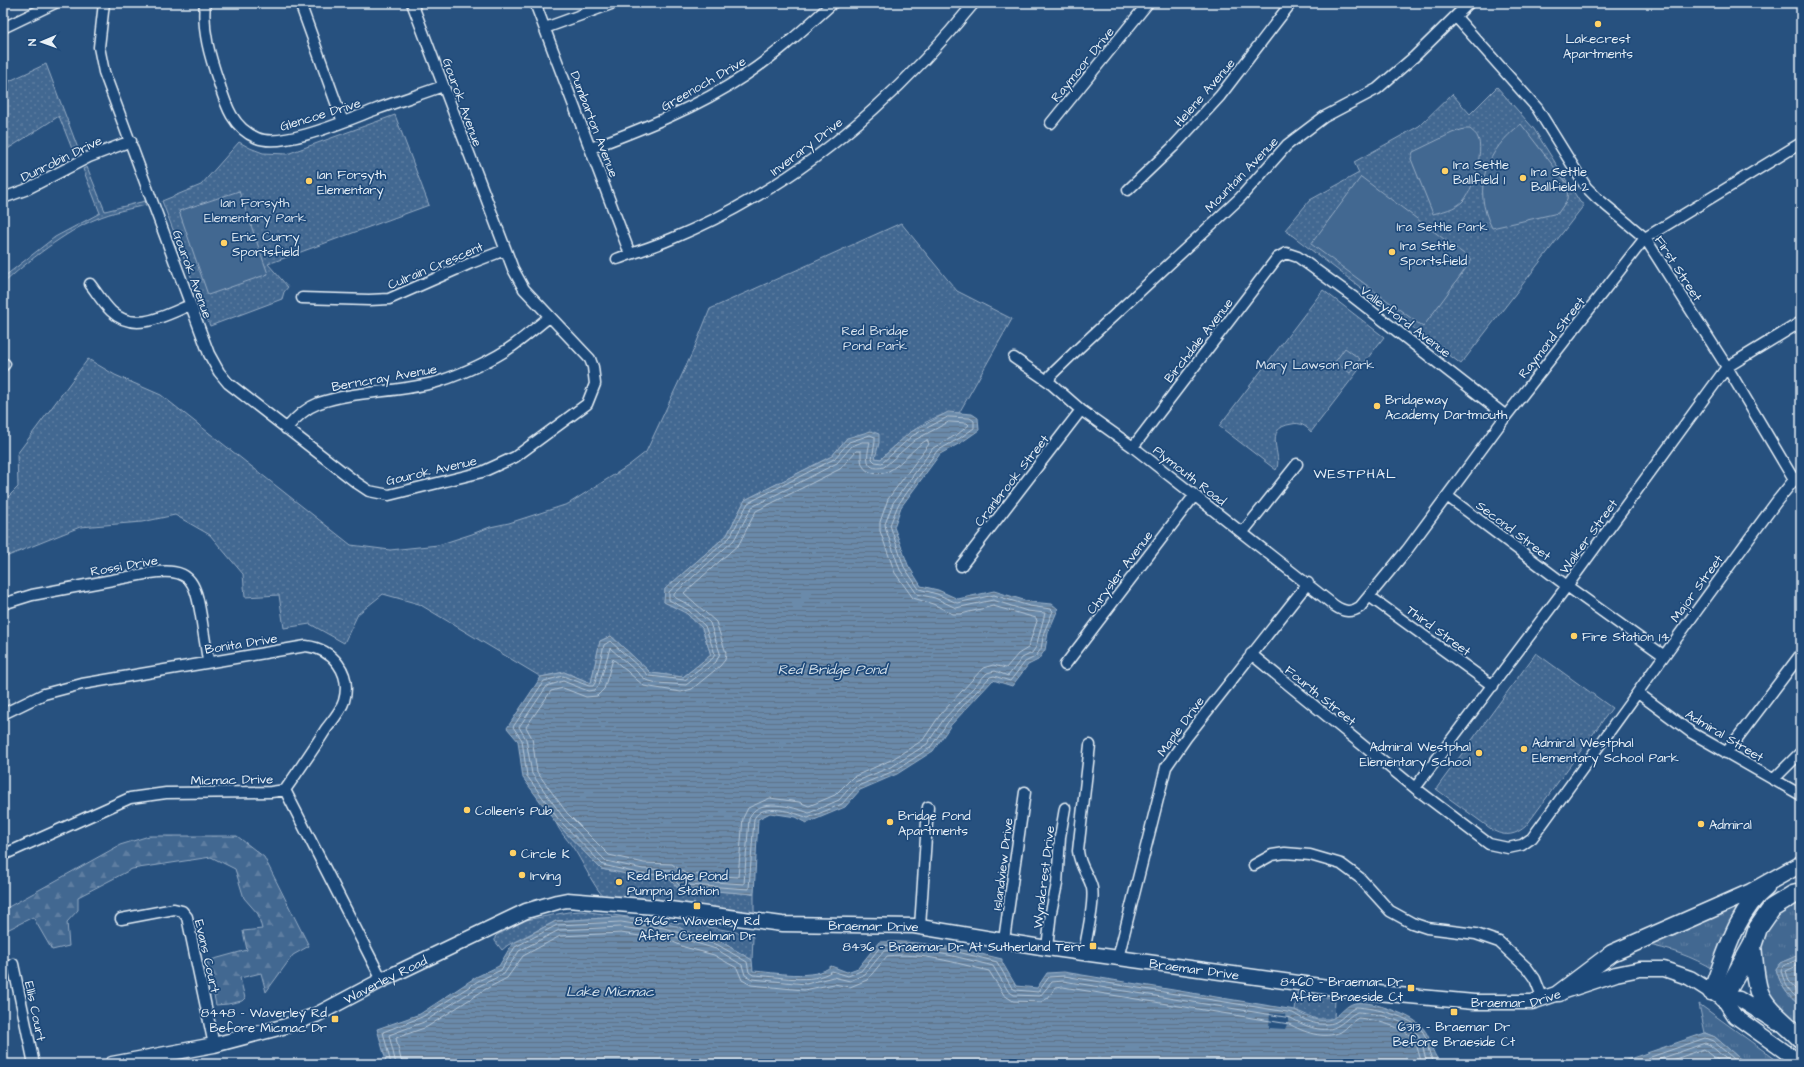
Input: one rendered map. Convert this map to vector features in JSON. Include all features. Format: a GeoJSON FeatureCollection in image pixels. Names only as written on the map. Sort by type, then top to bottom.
{"type":"FeatureCollection","features":[{"type":"Feature","properties":{"kind":"highway"},"geometry":{"type":"LineString","coordinates":[[1717,995],[1752,946],[1758,928],[1772,908],[1801,893]]}},
{"type":"Feature","properties":{"kind":"highway"},"geometry":{"type":"LineString","coordinates":[[1752,946],[1757,984],[1760,994],[1768,1006],[1801,1038]]}},
{"type":"Feature","properties":{"kind":"main road"},"geometry":{"type":"LineString","coordinates":[[1560,992],[1612,953],[1751,892],[1801,864]]}},
{"type":"Feature","properties":{"kind":"main road"},"geometry":{"type":"LineString","coordinates":[[1717,995],[1735,931],[1748,909],[1763,890],[1782,875]]}},
{"type":"Feature","properties":{"kind":"main road","name":"Waverley Road"},"geometry":{"type":"LineString","coordinates":[[112,1064],[214,1045],[286,1026],[316,1015],[382,980],[526,911],[557,902],[595,901],[655,907]]}},
{"type":"Feature","properties":{"kind":"main road","name":"Braemar Drive"},"geometry":{"type":"LineString","coordinates":[[655,907],[782,924],[920,927],[1084,954],[1356,991],[1474,1002],[1506,1004],[1532,1002],[1616,974],[1652,968],[1675,971],[1690,978],[1717,995],[1735,1016],[1801,1063]]}},
{"type":"Feature","properties":{"kind":"main road","name":"Braemar Drive"},"geometry":{"type":"LineString","coordinates":[[1717,995],[1739,999],[1801,1038]]}},
{"type":"Feature","properties":{"kind":"street"},"geometry":{"type":"LineString","coordinates":[[3,28],[55,3]]}},
{"type":"Feature","properties":{"kind":"street","name":"Gourok Avenue"},"geometry":{"type":"LineString","coordinates":[[104,3],[99,41],[100,58],[104,72],[131,141],[209,354],[228,383],[363,488],[381,494],[396,494],[496,467],[515,457],[587,404],[594,390],[595,376],[590,359],[524,289],[505,250],[412,3]]}},
{"type":"Feature","properties":{"kind":"street","name":"Glencoe Drive"},"geometry":{"type":"LineString","coordinates":[[205,3],[204,29],[210,56],[228,112],[243,130],[257,139],[274,141],[285,140],[344,122],[443,86]]}},
{"type":"Feature","properties":{"kind":"street"},"geometry":{"type":"LineString","coordinates":[[300,3],[344,122]]}},
{"type":"Feature","properties":{"kind":"street","name":"Dumbarton Avenue"},"geometry":{"type":"LineString","coordinates":[[535,3],[630,254]]}},
{"type":"Feature","properties":{"kind":"street"},"geometry":{"type":"LineString","coordinates":[[545,28],[614,3]]}},
{"type":"Feature","properties":{"kind":"street","name":"Greenoch Drive"},"geometry":{"type":"LineString","coordinates":[[591,148],[663,120],[705,99],[745,76],[790,41],[833,3]]}},
{"type":"Feature","properties":{"kind":"street","name":"Inverary Drive"},"geometry":{"type":"LineString","coordinates":[[617,259],[671,239],[712,220],[795,173],[840,139],[907,77],[974,3]]}},
{"type":"Feature","properties":{"kind":"street","name":"Raymoor Drive"},"geometry":{"type":"LineString","coordinates":[[1051,124],[1148,3]]}},
{"type":"Feature","properties":{"kind":"street","name":"Helene Avenue"},"geometry":{"type":"LineString","coordinates":[[1128,190],[1173,148],[1220,96],[1291,3]]}},
{"type":"Feature","properties":{"kind":"street","name":"Mountain Avenue"},"geometry":{"type":"LineString","coordinates":[[1049,382],[1051,375],[1080,347],[1239,199],[1287,145],[1324,117],[1377,89],[1410,61],[1469,3]]}},
{"type":"Feature","properties":{"kind":"street","name":"First Street"},"geometry":{"type":"LineString","coordinates":[[1456,17],[1537,108],[1586,186],[1597,198],[1645,238],[1798,478]]}},
{"type":"Feature","properties":{"kind":"street","name":"Dunrobin Drive"},"geometry":{"type":"LineString","coordinates":[[3,198],[25,190],[89,157],[131,141]]}},
{"type":"Feature","properties":{"kind":"street","name":"Raymond Street"},"geometry":{"type":"LineString","coordinates":[[1350,611],[1360,607],[1369,596],[1447,496],[1506,416],[1645,238],[1801,143]]}},
{"type":"Feature","properties":{"kind":"street","name":"Culrain Crescent"},"geometry":{"type":"LineString","coordinates":[[302,298],[369,300],[389,299],[471,263],[505,250]]}},
{"type":"Feature","properties":{"kind":"street","name":"Valleyford Avenue"},"geometry":{"type":"LineString","coordinates":[[1286,253],[1291,253],[1352,296],[1506,416]]}},
{"type":"Feature","properties":{"kind":"street","name":"Birchdale Avenue"},"geometry":{"type":"LineString","coordinates":[[1133,447],[1277,258],[1286,253]]}},
{"type":"Feature","properties":{"kind":"street"},"geometry":{"type":"LineString","coordinates":[[90,284],[113,313],[133,321],[145,322],[156,319],[190,305]]}},
{"type":"Feature","properties":{"kind":"street","name":"Berncray Avenue"},"geometry":{"type":"LineString","coordinates":[[286,429],[296,417],[318,403],[333,399],[438,382],[456,375],[513,346],[549,317]]}},
{"type":"Feature","properties":{"kind":"street","name":"Walker Street"},"geometry":{"type":"LineString","coordinates":[[1415,788],[1493,686],[1727,367],[1801,322]]}},
{"type":"Feature","properties":{"kind":"street","name":"Plymouth Road"},"geometry":{"type":"LineString","coordinates":[[1014,358],[1049,382],[1081,410],[1133,447],[1194,496],[1308,583],[1340,610],[1350,611]]}},
{"type":"Feature","properties":{"kind":"street","name":"Cranbrook Street"},"geometry":{"type":"LineString","coordinates":[[961,566],[1081,410]]}},
{"type":"Feature","properties":{"kind":"street"},"geometry":{"type":"LineString","coordinates":[[1243,532],[1297,464]]}},
{"type":"Feature","properties":{"kind":"street","name":"Major Street"},"geometry":{"type":"LineString","coordinates":[[1512,847],[1525,843],[1532,838],[1638,693],[1663,655],[1798,478]]}},
{"type":"Feature","properties":{"kind":"street","name":"Chrysler Avenue"},"geometry":{"type":"LineString","coordinates":[[1065,665],[1194,496]]}},
{"type":"Feature","properties":{"kind":"street","name":"Second Street"},"geometry":{"type":"LineString","coordinates":[[1447,496],[1567,586],[1663,655]]}},
{"type":"Feature","properties":{"kind":"street","name":"Rossi Drive"},"geometry":{"type":"LineString","coordinates":[[3,604],[32,595],[150,573],[163,571],[181,574],[189,579],[197,590],[208,661]]}},
{"type":"Feature","properties":{"kind":"street","name":"Maple Drive"},"geometry":{"type":"LineString","coordinates":[[1118,958],[1166,767],[1174,753],[1250,654],[1308,583]]}},
{"type":"Feature","properties":{"kind":"street","name":"Third Street"},"geometry":{"type":"LineString","coordinates":[[1369,596],[1493,686]]}},
{"type":"Feature","properties":{"kind":"street","name":"Bonita Drive"},"geometry":{"type":"LineString","coordinates":[[3,714],[44,694],[61,690],[208,661],[306,646],[315,647],[326,652],[338,663],[346,681],[344,702],[285,790]]}},
{"type":"Feature","properties":{"kind":"street","name":"Fourth Street"},"geometry":{"type":"LineString","coordinates":[[1250,654],[1415,788],[1489,844],[1498,847],[1512,847]]}},
{"type":"Feature","properties":{"kind":"street"},"geometry":{"type":"LineString","coordinates":[[1726,753],[1801,654]]}},
{"type":"Feature","properties":{"kind":"street","name":"Admiral Street"},"geometry":{"type":"LineString","coordinates":[[1638,693],[1692,733],[1801,795]]}},
{"type":"Feature","properties":{"kind":"street"},"geometry":{"type":"LineString","coordinates":[[1084,954],[1092,891],[1088,879],[1080,866],[1078,851],[1090,745]]}},
{"type":"Feature","properties":{"kind":"street"},"geometry":{"type":"LineString","coordinates":[[1774,779],[1801,752]]}},
{"type":"Feature","properties":{"kind":"street","name":"Micmac Drive"},"geometry":{"type":"LineString","coordinates":[[3,855],[130,798],[166,793],[271,792],[285,790],[382,980]]}},
{"type":"Feature","properties":{"kind":"street","name":"Islandview Drive"},"geometry":{"type":"LineString","coordinates":[[1004,940],[1016,864],[1018,831],[1025,792]]}},
{"type":"Feature","properties":{"kind":"street"},"geometry":{"type":"LineString","coordinates":[[920,927],[928,807]]}},
{"type":"Feature","properties":{"kind":"street","name":"Wyndcrest Drive"},"geometry":{"type":"LineString","coordinates":[[1047,948],[1051,912],[1057,884],[1060,837],[1065,808]]}},
{"type":"Feature","properties":{"kind":"street"},"geometry":{"type":"LineString","coordinates":[[1254,865],[1272,855],[1285,853],[1310,855],[1341,864],[1360,878],[1390,911],[1412,924],[1427,928],[1476,934],[1499,942],[1527,968],[1535,979],[1543,999]]}},
{"type":"Feature","properties":{"kind":"street","name":"Evans Court"},"geometry":{"type":"LineString","coordinates":[[121,919],[174,909],[182,911],[188,917],[214,1045]]}},
{"type":"Feature","properties":{"kind":"street","name":"Ellis Court"},"geometry":{"type":"LineString","coordinates":[[13,964],[34,1064]]}},
{"type":"Feature","properties":{"kind":"green space"},"geometry":{"type":"Polygon","coordinates":[[[46,64],[79,151],[74,154],[59,116],[3,152],[3,84],[46,64]]]}},
{"type":"Feature","properties":{"kind":"green space","name":"Ira Settle Park"},"geometry":{"type":"Polygon","coordinates":[[[1497,87],[1534,129],[1580,202],[1584,205],[1461,364],[1285,230],[1310,200],[1359,173],[1354,162],[1419,126],[1452,94],[1470,114],[1497,87]]]}},
{"type":"Feature","properties":{"kind":"green space","name":"Ian Forsyth Elementary Park"},"geometry":{"type":"Polygon","coordinates":[[[395,115],[429,205],[268,264],[288,287],[284,292],[282,299],[210,326],[162,201],[201,185],[239,142],[263,153],[287,154],[395,115]]]}},
{"type":"Feature","properties":{"kind":"green space","name":"Ira Settle Ballfield 2"},"geometry":{"type":"Polygon","coordinates":[[[1521,124],[1568,185],[1567,200],[1558,213],[1492,228],[1486,213],[1483,198],[1483,184],[1486,170],[1499,145],[1521,124]]]}},
{"type":"Feature","properties":{"kind":"green space","name":"Ira Settle Ballfield 1"},"geometry":{"type":"Polygon","coordinates":[[[1464,129],[1470,129],[1477,137],[1480,152],[1470,190],[1459,204],[1445,211],[1433,214],[1411,159],[1413,152],[1452,133],[1464,129]]]}},
{"type":"Feature","properties":{"kind":"green space"},"geometry":{"type":"Polygon","coordinates":[[[87,167],[105,211],[145,201],[146,205],[108,214],[85,224],[47,248],[3,284],[5,276],[55,237],[100,213],[83,169],[87,167]]]}},
{"type":"Feature","properties":{"kind":"green space","name":"Ira Settle Sportsfield"},"geometry":{"type":"Polygon","coordinates":[[[1361,177],[1472,260],[1423,327],[1311,244],[1361,177]]]}},
{"type":"Feature","properties":{"kind":"green space","name":"Eric Curry Sportsfield"},"geometry":{"type":"Polygon","coordinates":[[[239,191],[268,274],[208,295],[179,211],[239,191]]]}},
{"type":"Feature","properties":{"kind":"green space","name":"Red Bridge Pond Park"},"geometry":{"type":"Polygon","coordinates":[[[901,223],[957,291],[1012,319],[959,413],[937,417],[916,428],[881,459],[875,458],[876,452],[847,438],[832,456],[745,500],[727,535],[665,589],[664,602],[686,613],[702,628],[711,655],[683,677],[651,673],[611,636],[600,641],[591,683],[564,672],[541,677],[419,604],[383,594],[358,614],[344,643],[310,624],[284,628],[279,595],[245,597],[243,574],[210,535],[175,515],[142,522],[80,527],[3,558],[3,502],[18,487],[17,454],[88,359],[115,375],[161,395],[351,545],[390,550],[438,545],[490,527],[509,523],[568,504],[628,466],[646,452],[694,349],[710,309],[901,223]]]}},
{"type":"Feature","properties":{"kind":"green space","name":"Mary Lawson Park"},"geometry":{"type":"Polygon","coordinates":[[[1323,290],[1384,337],[1311,432],[1305,426],[1300,424],[1292,424],[1283,427],[1278,431],[1275,437],[1278,457],[1276,470],[1219,426],[1323,290]]]}},
{"type":"Feature","properties":{"kind":"green space"},"geometry":{"type":"Polygon","coordinates":[[[1345,348],[1360,359],[1350,373],[1335,362],[1345,348]]]}},
{"type":"Feature","properties":{"kind":"green space","name":"Admiral Westphal Elementary School Park"},"geometry":{"type":"Polygon","coordinates":[[[1536,653],[1612,708],[1526,826],[1515,833],[1503,834],[1494,831],[1436,789],[1536,653]]]}},
{"type":"Feature","properties":{"kind":"green space"},"geometry":{"type":"Polygon","coordinates":[[[556,823],[601,869],[641,878],[669,879],[679,889],[754,894],[754,915],[602,895],[576,852],[556,823]]]}},
{"type":"Feature","properties":{"kind":"green space"},"geometry":{"type":"Polygon","coordinates":[[[149,836],[237,836],[264,857],[309,946],[293,955],[266,992],[261,973],[240,978],[245,998],[242,1001],[216,1005],[207,961],[247,950],[243,931],[262,929],[258,914],[244,898],[235,869],[211,857],[132,869],[78,897],[78,910],[67,922],[69,946],[52,950],[33,917],[3,932],[3,910],[120,845],[149,836]]]}},
{"type":"Feature","properties":{"kind":"green space"},"geometry":{"type":"Polygon","coordinates":[[[1753,886],[1714,970],[1680,954],[1644,944],[1753,886]]]}},
{"type":"Feature","properties":{"kind":"green space"},"geometry":{"type":"Polygon","coordinates":[[[1801,899],[1801,954],[1780,963],[1776,969],[1785,990],[1801,1006],[1801,1030],[1763,998],[1760,931],[1778,908],[1801,899]]]}},
{"type":"Feature","properties":{"kind":"green space"},"geometry":{"type":"Polygon","coordinates":[[[581,911],[715,928],[751,935],[753,937],[752,960],[720,941],[688,932],[677,926],[621,917],[556,921],[508,945],[502,950],[495,941],[495,937],[497,935],[526,920],[581,911]]]}},
{"type":"Feature","properties":{"kind":"green space"},"geometry":{"type":"Polygon","coordinates":[[[1297,993],[1335,998],[1334,1019],[1316,1019],[1295,1010],[1297,993]]]}},
{"type":"Feature","properties":{"kind":"green space"},"geometry":{"type":"Polygon","coordinates":[[[1699,1004],[1782,1064],[1746,1064],[1715,1037],[1705,1033],[1699,1004]]]}},
{"type":"Feature","properties":{"kind":"water","name":"Red Bridge Pond"},"geometry":{"type":"Polygon","coordinates":[[[948,412],[972,414],[978,418],[979,430],[962,442],[940,454],[901,507],[894,527],[908,565],[921,586],[938,590],[958,599],[994,591],[1030,602],[1052,604],[1058,609],[1048,633],[1045,650],[1038,660],[1028,665],[1012,686],[993,680],[951,725],[933,751],[897,774],[860,790],[845,807],[807,823],[796,817],[770,813],[758,819],[754,894],[680,889],[669,879],[641,878],[601,869],[556,823],[523,778],[518,741],[507,728],[541,677],[564,672],[591,683],[600,641],[611,636],[651,673],[683,677],[711,655],[702,628],[686,613],[664,602],[665,589],[727,535],[745,500],[832,456],[847,438],[871,431],[879,434],[879,443],[875,458],[881,459],[909,433],[948,412]]]}},
{"type":"Feature","properties":{"kind":"water","name":"Lake Micmac"},"geometry":{"type":"Polygon","coordinates":[[[621,917],[677,926],[688,932],[720,941],[752,960],[753,971],[783,974],[805,974],[824,971],[831,966],[847,972],[858,968],[879,942],[911,942],[956,949],[1002,959],[1002,962],[1016,986],[1037,988],[1047,973],[1064,972],[1295,1010],[1314,1019],[1320,1020],[1335,1017],[1352,1004],[1369,1003],[1395,1011],[1410,1018],[1421,1026],[1426,1032],[1437,1059],[1442,1064],[387,1064],[377,1029],[420,1014],[476,977],[499,966],[512,944],[556,921],[621,917]]]}},
{"type":"Feature","properties":{"kind":"water"},"geometry":{"type":"Polygon","coordinates":[[[1801,954],[1801,1006],[1785,990],[1776,969],[1780,963],[1801,954]]]}},
{"type":"Feature","properties":{"kind":"water"},"geometry":{"type":"Polygon","coordinates":[[[1705,1033],[1715,1037],[1746,1064],[1615,1064],[1705,1033]]]}},
{"type":"Feature","properties":{"kind":"pier"},"geometry":{"type":"Polygon","coordinates":[[[1270,1013],[1284,1014],[1289,1020],[1285,1029],[1269,1028],[1270,1013]]]}},
{"type":"Feature","properties":{"kind":"place","name":"Lakecrest Apartments"},"geometry":{"type":"Point","coordinates":[1598,24]}},
{"type":"Feature","properties":{"kind":"place","name":"Ira Settle Ballfield 1"},"geometry":{"type":"Point","coordinates":[1445,171]}},
{"type":"Feature","properties":{"kind":"place","name":"Ira Settle Ballfield 2"},"geometry":{"type":"Point","coordinates":[1523,178]}},
{"type":"Feature","properties":{"kind":"place","name":"Ian Forsyth Elementary"},"geometry":{"type":"Point","coordinates":[309,181]}},
{"type":"Feature","properties":{"kind":"place","name":"Eric Curry Sportsfield"},"geometry":{"type":"Point","coordinates":[224,243]}},
{"type":"Feature","properties":{"kind":"place","name":"Ira Settle Sportsfield"},"geometry":{"type":"Point","coordinates":[1392,252]}},
{"type":"Feature","properties":{"kind":"place","name":"Bridgeway Academy Dartmouth"},"geometry":{"type":"Point","coordinates":[1377,406]}},
{"type":"Feature","properties":{"kind":"place","name":"Fire Station 14"},"geometry":{"type":"Point","coordinates":[1574,636]}},
{"type":"Feature","properties":{"kind":"place","name":"Admiral Westphal Elementary School Park"},"geometry":{"type":"Point","coordinates":[1524,749]}},
{"type":"Feature","properties":{"kind":"place","name":"Admiral Westphal Elementary School"},"geometry":{"type":"Point","coordinates":[1479,753]}},
{"type":"Feature","properties":{"kind":"place","name":"Colleen's Pub"},"geometry":{"type":"Point","coordinates":[467,810]}},
{"type":"Feature","properties":{"kind":"place","name":"Bridge Pond Apartments"},"geometry":{"type":"Point","coordinates":[890,822]}},
{"type":"Feature","properties":{"kind":"place","name":"Admiral"},"geometry":{"type":"Point","coordinates":[1701,824]}},
{"type":"Feature","properties":{"kind":"place","name":"Circle K"},"geometry":{"type":"Point","coordinates":[513,853]}},
{"type":"Feature","properties":{"kind":"place","name":"Irving"},"geometry":{"type":"Point","coordinates":[522,875]}},
{"type":"Feature","properties":{"kind":"place","name":"Red Bridge Pond Pumpng Station"},"geometry":{"type":"Point","coordinates":[619,882]}},
{"type":"Feature","properties":{"kind":"place","name":"8466 - Waverley Rd After Creelman Dr"},"geometry":{"type":"Point","coordinates":[697,906]}},
{"type":"Feature","properties":{"kind":"place","name":"8436 - Braemar Dr At Sutherland Terr"},"geometry":{"type":"Point","coordinates":[1093,946]}},
{"type":"Feature","properties":{"kind":"place","name":"8460 - Braemar Dr After Braeside Ct"},"geometry":{"type":"Point","coordinates":[1411,988]}},
{"type":"Feature","properties":{"kind":"place","name":"6313 - Braemar Dr Before Braeside Ct"},"geometry":{"type":"Point","coordinates":[1454,1012]}},
{"type":"Feature","properties":{"kind":"place","name":"8448 - Waverley Rd Before Micmac Dr"},"geometry":{"type":"Point","coordinates":[335,1019]}},
{"type":"Feature","properties":{"kind":"district","name":"WESTPHAL"},"geometry":{"type":"Point","coordinates":[1355,473]}}]}
